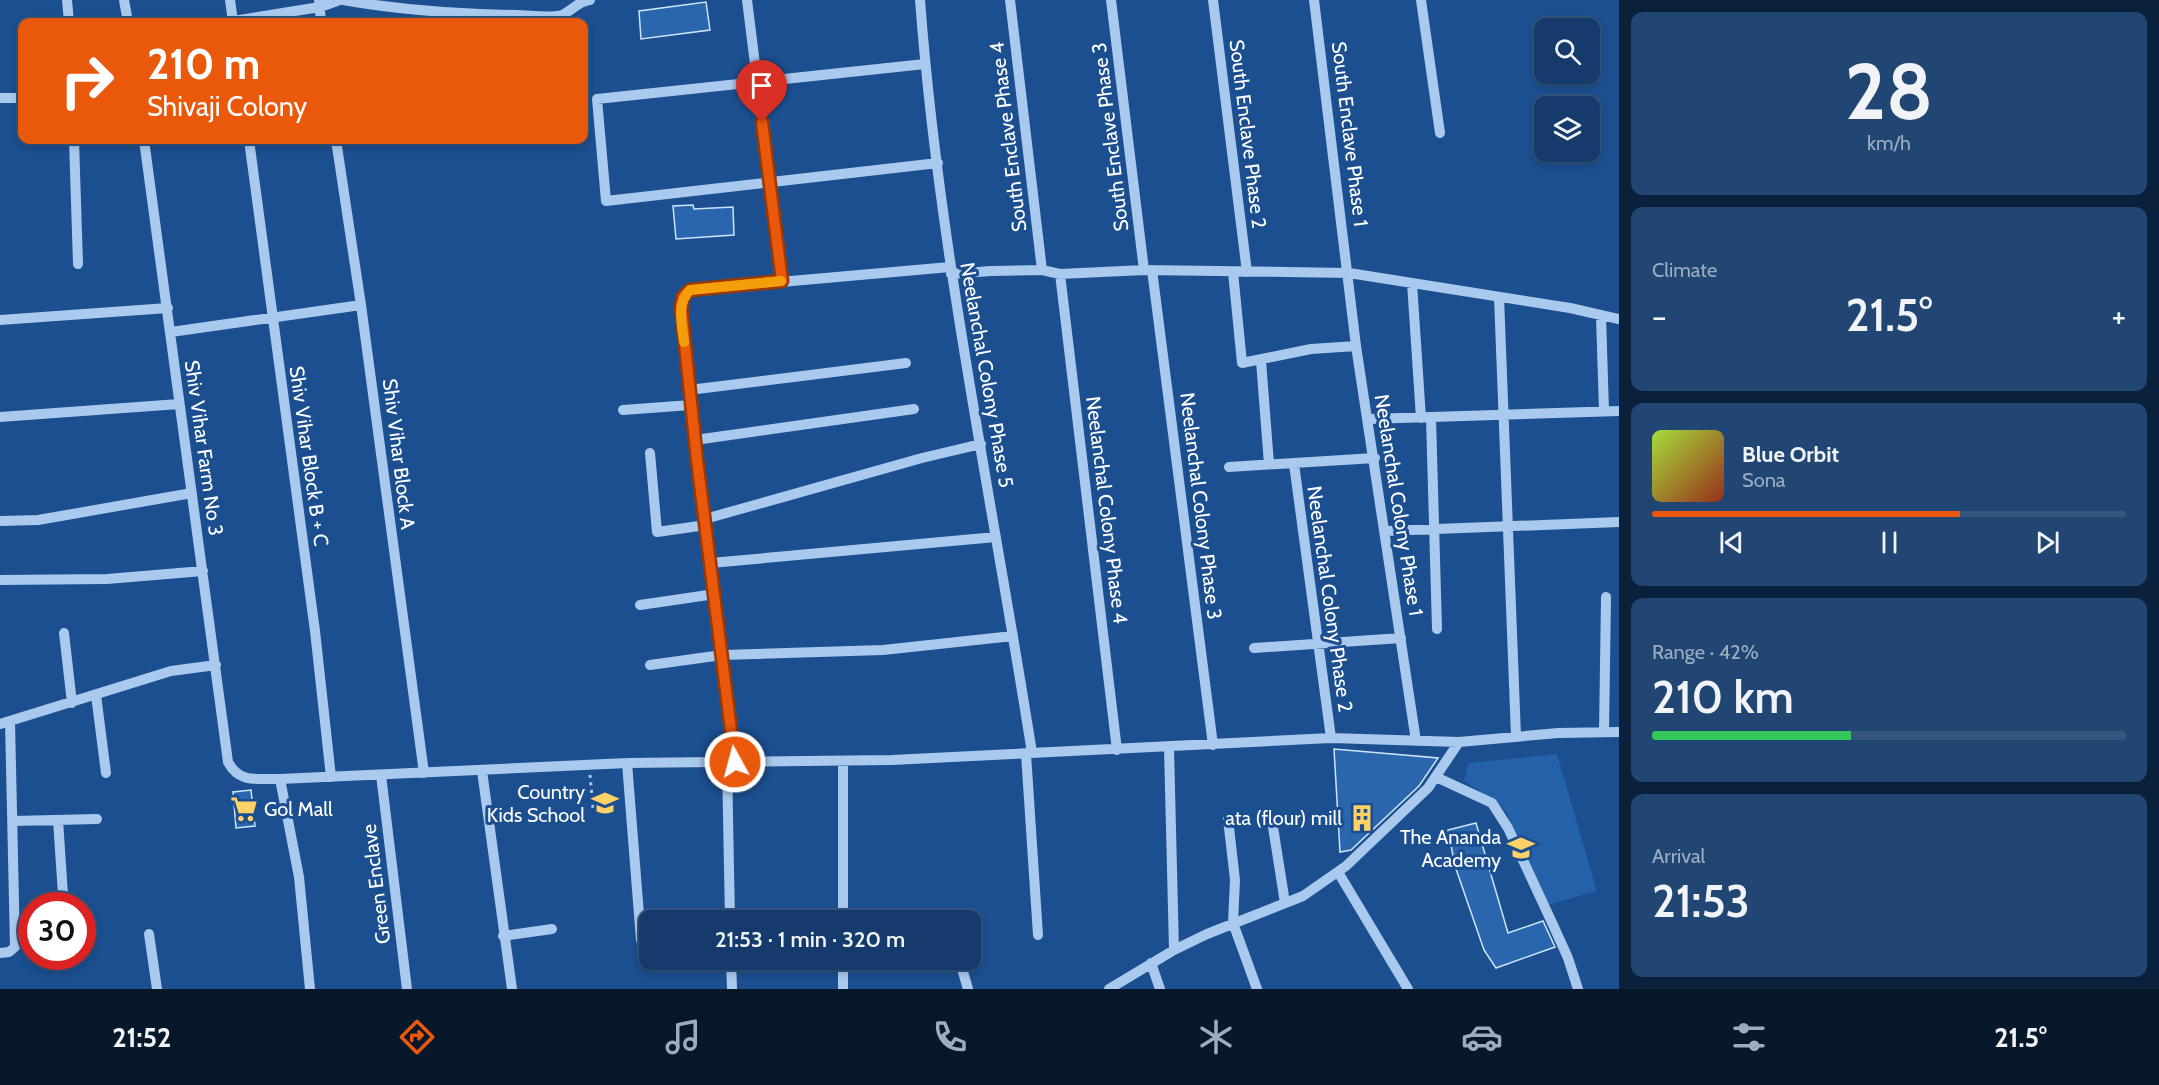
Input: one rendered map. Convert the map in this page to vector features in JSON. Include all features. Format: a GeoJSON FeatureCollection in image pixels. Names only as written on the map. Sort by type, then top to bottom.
{"type":"FeatureCollection","features":[{"type":"Feature","properties":{"kind":"street"},"geometry":{"type":"LineString","coordinates":[[68,0],[69,18]]}},
{"type":"Feature","properties":{"kind":"street"},"geometry":{"type":"LineString","coordinates":[[124,0],[127,18]]}},
{"type":"Feature","properties":{"kind":"street"},"geometry":{"type":"LineString","coordinates":[[230,0],[232,18]]}},
{"type":"Feature","properties":{"kind":"street"},"geometry":{"type":"LineString","coordinates":[[252,18],[341,0],[380,6],[472,14],[548,16],[562,15],[586,0]]}},
{"type":"Feature","properties":{"kind":"street"},"geometry":{"type":"LineString","coordinates":[[747,0],[782,281]]}},
{"type":"Feature","properties":{"kind":"street","name":"Neelanchal Colony Phase 5"},"geometry":{"type":"LineString","coordinates":[[920,0],[925,64],[950,270],[1013,636],[1029,754],[1038,935]]}},
{"type":"Feature","properties":{"kind":"street","name":"South Enclave Phase 4"},"geometry":{"type":"LineString","coordinates":[[1010,0],[1042,270]]}},
{"type":"Feature","properties":{"kind":"street","name":"South Enclave Phase 3"},"geometry":{"type":"LineString","coordinates":[[1111,0],[1148,270]]}},
{"type":"Feature","properties":{"kind":"street","name":"South Enclave Phase 2"},"geometry":{"type":"LineString","coordinates":[[1213,0],[1247,272]]}},
{"type":"Feature","properties":{"kind":"street","name":"South Enclave Phase 1"},"geometry":{"type":"LineString","coordinates":[[1314,0],[1349,273]]}},
{"type":"Feature","properties":{"kind":"street"},"geometry":{"type":"LineString","coordinates":[[1422,0],[1440,133]]}},
{"type":"Feature","properties":{"kind":"street"},"geometry":{"type":"LineString","coordinates":[[925,64],[597,99],[606,201],[938,163]]}},
{"type":"Feature","properties":{"kind":"street"},"geometry":{"type":"LineString","coordinates":[[0,98],[18,98]]}},
{"type":"Feature","properties":{"kind":"street"},"geometry":{"type":"LineString","coordinates":[[74,144],[78,264]]}},
{"type":"Feature","properties":{"kind":"street","name":"Shiv Vihar Farm No 3"},"geometry":{"type":"LineString","coordinates":[[145,144],[228,762],[234,773],[243,778],[280,779]]}},
{"type":"Feature","properties":{"kind":"street","name":"Shiv Vihar Block B + C"},"geometry":{"type":"LineString","coordinates":[[250,144],[315,631],[331,777]]}},
{"type":"Feature","properties":{"kind":"street","name":"Shiv Vihar Block A"},"geometry":{"type":"LineString","coordinates":[[337,144],[362,305],[424,773]]}},
{"type":"Feature","properties":{"kind":"street"},"geometry":{"type":"LineString","coordinates":[[730,910],[731,762],[722,655],[689,390],[681,306],[683,297],[690,290],[782,281],[950,270],[1042,270],[1060,274],[1148,270],[1349,273],[1570,308],[1619,319]]}},
{"type":"Feature","properties":{"kind":"street","name":"Neelanchal Colony Phase 3"},"geometry":{"type":"LineString","coordinates":[[1148,270],[1213,746]]}},
{"type":"Feature","properties":{"kind":"street"},"geometry":{"type":"LineString","coordinates":[[1233,272],[1242,363],[1261,361],[1311,349],[1356,346]]}},
{"type":"Feature","properties":{"kind":"street","name":"Neelanchal Colony Phase 1"},"geometry":{"type":"LineString","coordinates":[[1349,273],[1356,346],[1375,458],[1416,741]]}},
{"type":"Feature","properties":{"kind":"street","name":"Neelanchal Colony Phase 4"},"geometry":{"type":"LineString","coordinates":[[1060,274],[1117,750]]}},
{"type":"Feature","properties":{"kind":"street"},"geometry":{"type":"LineString","coordinates":[[1412,283],[1426,418],[1437,629]]}},
{"type":"Feature","properties":{"kind":"street"},"geometry":{"type":"LineString","coordinates":[[1499,297],[1516,736]]}},
{"type":"Feature","properties":{"kind":"street"},"geometry":{"type":"LineString","coordinates":[[171,332],[362,305]]}},
{"type":"Feature","properties":{"kind":"street"},"geometry":{"type":"LineString","coordinates":[[0,320],[168,308]]}},
{"type":"Feature","properties":{"kind":"street"},"geometry":{"type":"LineString","coordinates":[[1601,316],[1604,411]]}},
{"type":"Feature","properties":{"kind":"street"},"geometry":{"type":"LineString","coordinates":[[1261,361],[1269,464]]}},
{"type":"Feature","properties":{"kind":"street"},"geometry":{"type":"LineString","coordinates":[[689,390],[906,363]]}},
{"type":"Feature","properties":{"kind":"street"},"geometry":{"type":"LineString","coordinates":[[0,417],[179,404]]}},
{"type":"Feature","properties":{"kind":"street"},"geometry":{"type":"LineString","coordinates":[[623,410],[691,405]]}},
{"type":"Feature","properties":{"kind":"street"},"geometry":{"type":"LineString","coordinates":[[695,440],[914,409]]}},
{"type":"Feature","properties":{"kind":"street"},"geometry":{"type":"LineString","coordinates":[[1369,419],[1619,411]]}},
{"type":"Feature","properties":{"kind":"street"},"geometry":{"type":"LineString","coordinates":[[650,453],[657,532],[705,522],[981,444]]}},
{"type":"Feature","properties":{"kind":"street"},"geometry":{"type":"LineString","coordinates":[[1228,467],[1375,458]]}},
{"type":"Feature","properties":{"kind":"street","name":"Neelanchal Colony Phase 2"},"geometry":{"type":"LineString","coordinates":[[1294,464],[1331,738]]}},
{"type":"Feature","properties":{"kind":"street"},"geometry":{"type":"LineString","coordinates":[[0,521],[38,520],[192,493]]}},
{"type":"Feature","properties":{"kind":"street"},"geometry":{"type":"LineString","coordinates":[[1386,531],[1619,522]]}},
{"type":"Feature","properties":{"kind":"street"},"geometry":{"type":"LineString","coordinates":[[711,563],[996,537]]}},
{"type":"Feature","properties":{"kind":"street"},"geometry":{"type":"LineString","coordinates":[[0,580],[107,579],[203,571]]}},
{"type":"Feature","properties":{"kind":"street"},"geometry":{"type":"LineString","coordinates":[[640,605],[715,594]]}},
{"type":"Feature","properties":{"kind":"street"},"geometry":{"type":"LineString","coordinates":[[1604,732],[1606,597]]}},
{"type":"Feature","properties":{"kind":"street"},"geometry":{"type":"LineString","coordinates":[[64,633],[72,703]]}},
{"type":"Feature","properties":{"kind":"street"},"geometry":{"type":"LineString","coordinates":[[650,665],[722,655],[883,650],[1013,636]]}},
{"type":"Feature","properties":{"kind":"street"},"geometry":{"type":"LineString","coordinates":[[1254,648],[1401,638]]}},
{"type":"Feature","properties":{"kind":"street"},"geometry":{"type":"LineString","coordinates":[[0,953],[9,952],[15,946],[14,821],[5,722],[171,671],[216,665]]}},
{"type":"Feature","properties":{"kind":"street"},"geometry":{"type":"LineString","coordinates":[[96,695],[105,773]]}},
{"type":"Feature","properties":{"kind":"street"},"geometry":{"type":"LineString","coordinates":[[310,989],[299,877],[280,779],[482,771],[589,764],[843,761],[1029,754],[1331,738],[1458,742],[1516,736],[1619,732]]}},
{"type":"Feature","properties":{"kind":"street"},"geometry":{"type":"LineString","coordinates":[[1109,989],[1174,950],[1233,923],[1303,896],[1338,872],[1428,788],[1458,742]]}},
{"type":"Feature","properties":{"kind":"street"},"geometry":{"type":"LineString","coordinates":[[1169,748],[1174,950]]}},
{"type":"Feature","properties":{"kind":"street"},"geometry":{"type":"LineString","coordinates":[[843,761],[843,910]]}},
{"type":"Feature","properties":{"kind":"street"},"geometry":{"type":"LineString","coordinates":[[627,763],[639,914]]}},
{"type":"Feature","properties":{"kind":"street"},"geometry":{"type":"LineString","coordinates":[[482,771],[512,989]]}},
{"type":"Feature","properties":{"kind":"street","name":"Green Enclave"},"geometry":{"type":"LineString","coordinates":[[381,775],[407,989]]}},
{"type":"Feature","properties":{"kind":"street"},"geometry":{"type":"LineString","coordinates":[[1436,777],[1492,803],[1508,828],[1554,927],[1578,989]]}},
{"type":"Feature","properties":{"kind":"street"},"geometry":{"type":"LineString","coordinates":[[14,821],[97,819]]}},
{"type":"Feature","properties":{"kind":"street"},"geometry":{"type":"LineString","coordinates":[[1228,819],[1235,880],[1233,923],[1257,989]]}},
{"type":"Feature","properties":{"kind":"street"},"geometry":{"type":"LineString","coordinates":[[58,820],[63,892]]}},
{"type":"Feature","properties":{"kind":"street"},"geometry":{"type":"LineString","coordinates":[[1273,827],[1285,903]]}},
{"type":"Feature","properties":{"kind":"street"},"geometry":{"type":"LineString","coordinates":[[1338,872],[1408,989]]}},
{"type":"Feature","properties":{"kind":"street"},"geometry":{"type":"LineString","coordinates":[[503,936],[552,929]]}},
{"type":"Feature","properties":{"kind":"street"},"geometry":{"type":"LineString","coordinates":[[149,934],[157,989]]}},
{"type":"Feature","properties":{"kind":"street"},"geometry":{"type":"LineString","coordinates":[[1151,963],[1160,989]]}},
{"type":"Feature","properties":{"kind":"street"},"geometry":{"type":"LineString","coordinates":[[731,970],[732,989]]}},
{"type":"Feature","properties":{"kind":"street"},"geometry":{"type":"LineString","coordinates":[[843,970],[843,989]]}},
{"type":"Feature","properties":{"kind":"street"},"geometry":{"type":"LineString","coordinates":[[963,972],[968,989]]}},
{"type":"Feature","properties":{"kind":"path"},"geometry":{"type":"LineString","coordinates":[[589,764],[593,808]]}},
{"type":"Feature","properties":{"kind":"shaded area"},"geometry":{"type":"Polygon","coordinates":[[[1557,754],[1597,891],[1544,906],[1508,815],[1496,801],[1464,781],[1468,763],[1557,754]]]}},
{"type":"Feature","properties":{"kind":"building"},"geometry":{"type":"Polygon","coordinates":[[[706,2],[710,30],[641,39],[639,11],[706,2]]]}},
{"type":"Feature","properties":{"kind":"building"},"geometry":{"type":"Polygon","coordinates":[[[693,205],[694,209],[733,207],[734,235],[676,239],[673,206],[693,205]]]}},
{"type":"Feature","properties":{"kind":"building","name":"ata (flour) mill"},"geometry":{"type":"Polygon","coordinates":[[[1334,749],[1438,758],[1419,786],[1351,850],[1340,852],[1334,749]]]}},
{"type":"Feature","properties":{"kind":"building","name":"Gol Mall"},"geometry":{"type":"Polygon","coordinates":[[[251,790],[255,826],[236,828],[233,792],[251,790]]]}},
{"type":"Feature","properties":{"kind":"building"},"geometry":{"type":"Polygon","coordinates":[[[1476,823],[1508,933],[1543,921],[1555,947],[1496,968],[1484,950],[1455,866],[1448,830],[1476,823]]]}},
{"type":"Feature","properties":{"kind":"slow traffic"},"geometry":{"type":"LineString","coordinates":[[684,342],[681,306],[683,297],[690,290],[781,281]]}},
{"type":"Feature","properties":{"kind":"place","name":"Country Kids School"},"geometry":{"type":"Point","coordinates":[605,803]}},
{"type":"Feature","properties":{"kind":"place","name":"Gol Mall"},"geometry":{"type":"Point","coordinates":[244,809]}},
{"type":"Feature","properties":{"kind":"place","name":"ata (flour) mill"},"geometry":{"type":"Point","coordinates":[1362,818]}},
{"type":"Feature","properties":{"kind":"place","name":"The Ananda Academy"},"geometry":{"type":"Point","coordinates":[1521,848]}},
{"type":"Feature","properties":{"kind":"route"},"geometry":{"type":"LineString","coordinates":[[735,762],[697,460],[681,306],[683,297],[690,290],[782,281],[762,122]]}}]}
